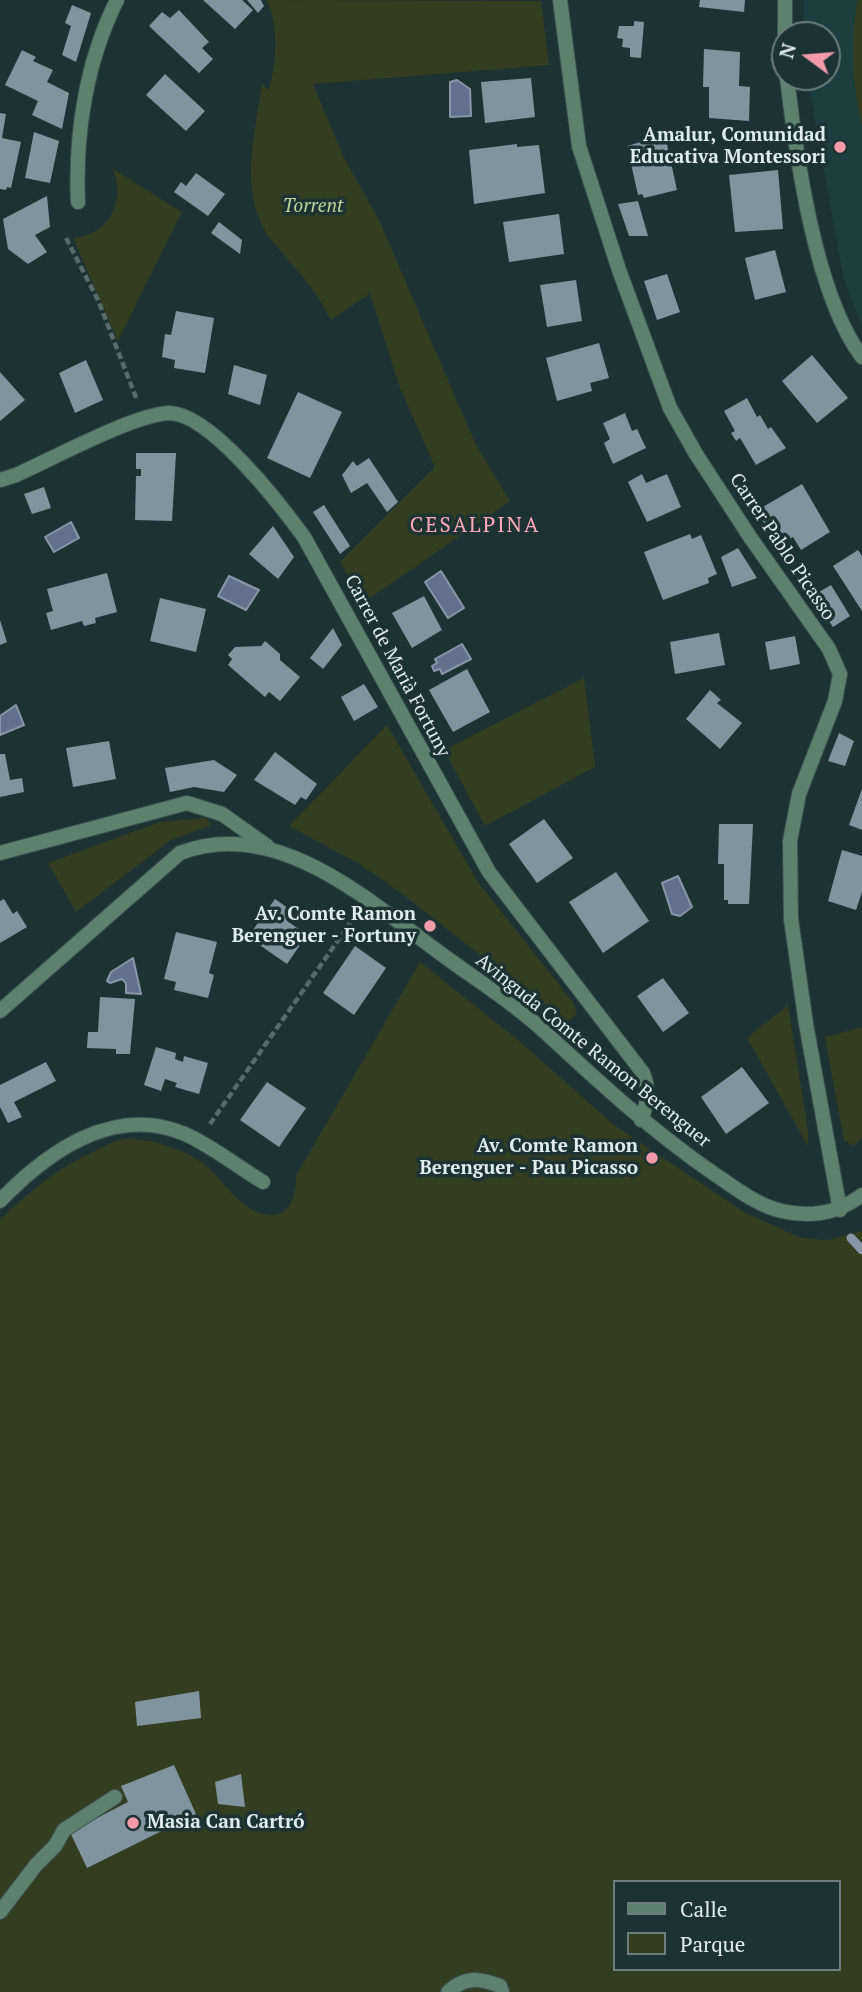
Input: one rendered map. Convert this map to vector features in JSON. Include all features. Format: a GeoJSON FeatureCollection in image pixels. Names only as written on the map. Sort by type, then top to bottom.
{"type":"FeatureCollection","features":[{"type":"Feature","properties":{"kind":"street"},"geometry":{"type":"LineString","coordinates":[[78,202],[76,152],[85,100],[96,54],[117,0]]}},
{"type":"Feature","properties":{"kind":"street","name":"Carrer Pablo Picasso"},"geometry":{"type":"LineString","coordinates":[[561,0],[579,146],[619,270],[670,408],[744,527],[829,649],[840,674],[835,701],[799,794],[790,841],[793,932],[806,1024],[839,1210]]}},
{"type":"Feature","properties":{"kind":"street"},"geometry":{"type":"LineString","coordinates":[[785,0],[785,21]]}},
{"type":"Feature","properties":{"kind":"street"},"geometry":{"type":"LineString","coordinates":[[789,91],[811,221],[825,273],[853,345],[862,357]]}},
{"type":"Feature","properties":{"kind":"street","name":"Carrer de Marià Fortuny"},"geometry":{"type":"LineString","coordinates":[[0,480],[149,416],[182,415],[204,425],[266,488],[304,537],[489,872],[643,1073],[648,1085],[648,1101],[641,1120]]}},
{"type":"Feature","properties":{"kind":"street"},"geometry":{"type":"LineString","coordinates":[[0,853],[187,803],[222,814],[275,851]]}},
{"type":"Feature","properties":{"kind":"street","name":"Avinguda Comte Ramon Berenguer"},"geometry":{"type":"LineString","coordinates":[[0,1011],[180,853],[217,842],[275,851],[300,859],[367,900],[543,1031],[641,1120],[708,1169],[768,1207],[804,1214],[839,1210],[862,1195]]}},
{"type":"Feature","properties":{"kind":"street"},"geometry":{"type":"LineString","coordinates":[[0,1201],[49,1156],[76,1139],[120,1127],[148,1125],[185,1134],[263,1182]]}},
{"type":"Feature","properties":{"kind":"street"},"geometry":{"type":"LineString","coordinates":[[0,1912],[36,1865],[55,1846],[64,1830],[115,1797]]}},
{"type":"Feature","properties":{"kind":"street"},"geometry":{"type":"LineString","coordinates":[[448,1992],[468,1979],[483,1979],[500,1986],[502,1992]]}},
{"type":"Feature","properties":{"kind":"path"},"geometry":{"type":"LineString","coordinates":[[66,238],[97,300],[140,408]]}},
{"type":"Feature","properties":{"kind":"path"},"geometry":{"type":"LineString","coordinates":[[198,1142],[367,900]]}},
{"type":"Feature","properties":{"kind":"shaded area","name":"Amalur, Comunidad Educativa Montessori"},"geometry":{"type":"Polygon","coordinates":[[[804,0],[862,0],[862,327],[843,276],[810,91],[841,91],[841,21],[804,21],[804,0]]]}},
{"type":"Feature","properties":{"kind":"shaded area"},"geometry":{"type":"Polygon","coordinates":[[[457,80],[470,89],[471,116],[450,117],[450,82],[457,80]]]}},
{"type":"Feature","properties":{"kind":"shaded area"},"geometry":{"type":"Polygon","coordinates":[[[71,522],[79,538],[54,552],[45,537],[71,522]]]}},
{"type":"Feature","properties":{"kind":"shaded area"},"geometry":{"type":"Polygon","coordinates":[[[441,571],[464,608],[448,618],[425,582],[441,571]]]}},
{"type":"Feature","properties":{"kind":"shaded area"},"geometry":{"type":"Polygon","coordinates":[[[229,576],[259,590],[246,610],[218,596],[229,576]]]}},
{"type":"Feature","properties":{"kind":"shaded area"},"geometry":{"type":"Polygon","coordinates":[[[462,644],[471,659],[442,674],[440,669],[434,671],[432,666],[437,663],[435,659],[462,644]]]}},
{"type":"Feature","properties":{"kind":"shaded area"},"geometry":{"type":"Polygon","coordinates":[[[16,705],[24,725],[0,735],[0,716],[16,705]]]}},
{"type":"Feature","properties":{"kind":"shaded area"},"geometry":{"type":"Polygon","coordinates":[[[678,876],[692,907],[680,916],[672,914],[662,883],[678,876]]]}},
{"type":"Feature","properties":{"kind":"shaded area"},"geometry":{"type":"Polygon","coordinates":[[[133,958],[141,994],[126,993],[126,983],[122,979],[110,983],[107,981],[111,972],[133,958]]]}},
{"type":"Feature","properties":{"kind":"green space","name":"Torrent"},"geometry":{"type":"Polygon","coordinates":[[[267,0],[541,1],[549,65],[313,84],[343,156],[380,222],[476,445],[510,501],[363,603],[340,562],[435,467],[400,388],[370,293],[331,320],[312,288],[273,242],[262,225],[255,206],[251,166],[253,145],[262,84],[269,90],[275,56],[274,22],[267,0]]]}},
{"type":"Feature","properties":{"kind":"green space"},"geometry":{"type":"Polygon","coordinates":[[[857,0],[862,0],[862,127],[854,64],[857,0]]]}},
{"type":"Feature","properties":{"kind":"green space"},"geometry":{"type":"Polygon","coordinates":[[[113,169],[182,212],[118,341],[73,238],[96,230],[111,214],[117,193],[113,169]]]}},
{"type":"Feature","properties":{"kind":"green space"},"geometry":{"type":"Polygon","coordinates":[[[584,678],[595,767],[485,826],[444,750],[584,678]]]}},
{"type":"Feature","properties":{"kind":"green space"},"geometry":{"type":"Polygon","coordinates":[[[387,725],[478,882],[575,1005],[576,1015],[570,1020],[562,1019],[396,889],[358,863],[289,826],[387,725]]]}},
{"type":"Feature","properties":{"kind":"green space"},"geometry":{"type":"Polygon","coordinates":[[[206,818],[211,824],[209,826],[171,840],[76,912],[48,863],[160,822],[206,818]]]}},
{"type":"Feature","properties":{"kind":"green space"},"geometry":{"type":"Polygon","coordinates":[[[420,962],[518,1040],[614,1125],[744,1212],[801,1238],[827,1240],[862,1231],[862,1992],[0,1992],[0,1219],[56,1173],[80,1158],[119,1140],[155,1142],[194,1158],[212,1171],[246,1206],[260,1213],[269,1215],[284,1211],[292,1200],[296,1176],[420,962]]]}},
{"type":"Feature","properties":{"kind":"green space"},"geometry":{"type":"Polygon","coordinates":[[[788,1005],[808,1131],[808,1146],[747,1038],[788,1005]]]}},
{"type":"Feature","properties":{"kind":"green space"},"geometry":{"type":"Polygon","coordinates":[[[862,1027],[862,1137],[854,1146],[844,1140],[825,1037],[862,1027]]]}},
{"type":"Feature","properties":{"kind":"building"},"geometry":{"type":"Polygon","coordinates":[[[203,0],[242,0],[253,10],[235,29],[203,0]]]}},
{"type":"Feature","properties":{"kind":"building"},"geometry":{"type":"Polygon","coordinates":[[[247,0],[261,0],[264,6],[258,13],[247,0]]]}},
{"type":"Feature","properties":{"kind":"building"},"geometry":{"type":"Polygon","coordinates":[[[700,0],[745,0],[744,12],[699,7],[700,0]]]}},
{"type":"Feature","properties":{"kind":"building"},"geometry":{"type":"Polygon","coordinates":[[[72,5],[91,13],[76,62],[62,55],[71,26],[65,23],[72,5]]]}},
{"type":"Feature","properties":{"kind":"building"},"geometry":{"type":"Polygon","coordinates":[[[179,10],[209,42],[202,48],[213,59],[199,73],[149,26],[162,12],[170,18],[179,10]]]}},
{"type":"Feature","properties":{"kind":"building"},"geometry":{"type":"Polygon","coordinates":[[[634,21],[644,22],[641,58],[630,57],[630,48],[622,47],[623,39],[617,38],[619,26],[634,26],[634,21]]]}},
{"type":"Feature","properties":{"kind":"building"},"geometry":{"type":"Polygon","coordinates":[[[704,49],[740,52],[739,86],[750,87],[749,121],[709,118],[709,87],[703,87],[704,49]]]}},
{"type":"Feature","properties":{"kind":"building"},"geometry":{"type":"Polygon","coordinates":[[[22,50],[36,57],[33,61],[53,70],[47,82],[69,93],[62,129],[32,115],[38,101],[5,85],[22,50]]]}},
{"type":"Feature","properties":{"kind":"building"},"geometry":{"type":"Polygon","coordinates":[[[165,74],[205,111],[186,131],[146,95],[165,74]]]}},
{"type":"Feature","properties":{"kind":"building"},"geometry":{"type":"Polygon","coordinates":[[[531,78],[535,117],[485,123],[481,82],[531,78]]]}},
{"type":"Feature","properties":{"kind":"building"},"geometry":{"type":"Polygon","coordinates":[[[0,113],[6,114],[2,138],[21,142],[11,188],[7,187],[6,190],[0,189],[0,113]]]}},
{"type":"Feature","properties":{"kind":"building"},"geometry":{"type":"Polygon","coordinates":[[[34,132],[59,141],[50,183],[25,178],[34,132]]]}},
{"type":"Feature","properties":{"kind":"building"},"geometry":{"type":"Polygon","coordinates":[[[665,135],[677,190],[644,198],[642,194],[638,195],[627,146],[665,135]]]}},
{"type":"Feature","properties":{"kind":"building"},"geometry":{"type":"Polygon","coordinates":[[[517,144],[517,147],[539,145],[545,193],[474,204],[469,150],[517,144]]]}},
{"type":"Feature","properties":{"kind":"building"},"geometry":{"type":"Polygon","coordinates":[[[778,170],[783,229],[735,232],[729,175],[778,170]]]}},
{"type":"Feature","properties":{"kind":"building"},"geometry":{"type":"Polygon","coordinates":[[[196,173],[225,194],[208,216],[174,192],[181,182],[186,186],[196,173]]]}},
{"type":"Feature","properties":{"kind":"building"},"geometry":{"type":"Polygon","coordinates":[[[47,196],[50,227],[35,235],[47,252],[28,264],[8,249],[3,219],[47,196]]]}},
{"type":"Feature","properties":{"kind":"building"},"geometry":{"type":"Polygon","coordinates":[[[638,201],[648,236],[629,236],[618,204],[638,201]]]}},
{"type":"Feature","properties":{"kind":"building"},"geometry":{"type":"Polygon","coordinates":[[[559,214],[564,254],[509,262],[503,222],[559,214]]]}},
{"type":"Feature","properties":{"kind":"building"},"geometry":{"type":"Polygon","coordinates":[[[219,222],[242,240],[240,254],[211,233],[219,222]]]}},
{"type":"Feature","properties":{"kind":"building"},"geometry":{"type":"Polygon","coordinates":[[[775,250],[786,292],[755,300],[745,258],[775,250]]]}},
{"type":"Feature","properties":{"kind":"building"},"geometry":{"type":"Polygon","coordinates":[[[667,274],[680,312],[657,320],[644,281],[667,274]]]}},
{"type":"Feature","properties":{"kind":"building"},"geometry":{"type":"Polygon","coordinates":[[[576,280],[582,321],[547,327],[540,285],[576,280]]]}},
{"type":"Feature","properties":{"kind":"building"},"geometry":{"type":"Polygon","coordinates":[[[176,311],[214,318],[205,373],[174,368],[175,360],[162,357],[165,334],[171,335],[176,311]]]}},
{"type":"Feature","properties":{"kind":"building"},"geometry":{"type":"Polygon","coordinates":[[[599,343],[609,378],[590,383],[592,391],[557,401],[546,358],[599,343]]]}},
{"type":"Feature","properties":{"kind":"building"},"geometry":{"type":"Polygon","coordinates":[[[812,355],[848,398],[817,423],[782,381],[812,355]]]}},
{"type":"Feature","properties":{"kind":"building"},"geometry":{"type":"Polygon","coordinates":[[[86,360],[103,400],[75,413],[59,373],[86,360]]]}},
{"type":"Feature","properties":{"kind":"building"},"geometry":{"type":"Polygon","coordinates":[[[234,365],[267,375],[260,405],[228,394],[234,365]]]}},
{"type":"Feature","properties":{"kind":"building"},"geometry":{"type":"Polygon","coordinates":[[[0,372],[25,400],[0,421],[0,372]]]}},
{"type":"Feature","properties":{"kind":"building"},"geometry":{"type":"Polygon","coordinates":[[[298,392],[342,412],[310,478],[267,458],[298,392]]]}},
{"type":"Feature","properties":{"kind":"building"},"geometry":{"type":"Polygon","coordinates":[[[747,398],[757,417],[760,415],[768,429],[771,427],[786,448],[756,465],[740,438],[736,441],[731,433],[735,431],[724,411],[747,398]]]}},
{"type":"Feature","properties":{"kind":"building"},"geometry":{"type":"Polygon","coordinates":[[[625,413],[632,431],[637,429],[646,448],[613,464],[604,443],[610,439],[603,423],[625,413]]]}},
{"type":"Feature","properties":{"kind":"building"},"geometry":{"type":"Polygon","coordinates":[[[136,453],[176,453],[172,521],[135,520],[136,476],[141,476],[141,469],[136,469],[136,453]]]}},
{"type":"Feature","properties":{"kind":"building"},"geometry":{"type":"Polygon","coordinates":[[[369,458],[398,502],[387,512],[367,483],[351,493],[342,475],[353,461],[357,466],[369,458]]]}},
{"type":"Feature","properties":{"kind":"building"},"geometry":{"type":"Polygon","coordinates":[[[642,474],[646,483],[667,474],[681,507],[647,522],[628,482],[642,474]]]}},
{"type":"Feature","properties":{"kind":"building"},"geometry":{"type":"Polygon","coordinates":[[[802,484],[830,532],[801,550],[793,537],[779,545],[756,511],[802,484]]]}},
{"type":"Feature","properties":{"kind":"building"},"geometry":{"type":"Polygon","coordinates":[[[44,487],[51,508],[32,514],[24,494],[44,487]]]}},
{"type":"Feature","properties":{"kind":"building"},"geometry":{"type":"Polygon","coordinates":[[[324,505],[350,546],[340,554],[313,512],[324,505]]]}},
{"type":"Feature","properties":{"kind":"building"},"geometry":{"type":"Polygon","coordinates":[[[273,526],[294,557],[278,579],[249,554],[273,526]]]}},
{"type":"Feature","properties":{"kind":"building"},"geometry":{"type":"Polygon","coordinates":[[[690,534],[692,539],[701,535],[717,574],[708,578],[709,583],[663,600],[644,552],[690,534]]]}},
{"type":"Feature","properties":{"kind":"building"},"geometry":{"type":"Polygon","coordinates":[[[738,548],[757,578],[732,587],[721,557],[738,548]]]}},
{"type":"Feature","properties":{"kind":"building"},"geometry":{"type":"Polygon","coordinates":[[[858,550],[862,556],[862,611],[833,566],[858,550]]]}},
{"type":"Feature","properties":{"kind":"building"},"geometry":{"type":"Polygon","coordinates":[[[107,573],[117,612],[95,618],[96,623],[84,626],[82,621],[51,630],[46,613],[53,611],[47,589],[107,573]]]}},
{"type":"Feature","properties":{"kind":"building"},"geometry":{"type":"Polygon","coordinates":[[[831,585],[850,616],[833,627],[812,596],[831,585]]]}},
{"type":"Feature","properties":{"kind":"building"},"geometry":{"type":"Polygon","coordinates":[[[424,596],[442,630],[412,648],[392,613],[424,596]]]}},
{"type":"Feature","properties":{"kind":"building"},"geometry":{"type":"Polygon","coordinates":[[[160,598],[206,609],[196,652],[150,641],[160,598]]]}},
{"type":"Feature","properties":{"kind":"building"},"geometry":{"type":"Polygon","coordinates":[[[0,620],[7,642],[0,645],[0,620]]]}},
{"type":"Feature","properties":{"kind":"building"},"geometry":{"type":"Polygon","coordinates":[[[333,628],[342,645],[323,669],[310,658],[333,628]]]}},
{"type":"Feature","properties":{"kind":"building"},"geometry":{"type":"Polygon","coordinates":[[[719,633],[725,665],[675,674],[670,642],[719,633]]]}},
{"type":"Feature","properties":{"kind":"building"},"geometry":{"type":"Polygon","coordinates":[[[795,636],[800,664],[770,670],[765,642],[795,636]]]}},
{"type":"Feature","properties":{"kind":"building"},"geometry":{"type":"Polygon","coordinates":[[[265,641],[280,654],[280,660],[300,677],[280,701],[269,692],[265,697],[228,665],[232,659],[228,655],[235,647],[261,646],[265,641]]]}},
{"type":"Feature","properties":{"kind":"building"},"geometry":{"type":"Polygon","coordinates":[[[467,669],[490,712],[453,732],[429,690],[467,669]]]}},
{"type":"Feature","properties":{"kind":"building"},"geometry":{"type":"Polygon","coordinates":[[[364,684],[378,707],[354,721],[341,697],[364,684]]]}},
{"type":"Feature","properties":{"kind":"building"},"geometry":{"type":"Polygon","coordinates":[[[710,690],[721,700],[717,703],[742,723],[720,749],[686,719],[710,690]]]}},
{"type":"Feature","properties":{"kind":"building"},"geometry":{"type":"Polygon","coordinates":[[[839,733],[854,741],[845,766],[828,761],[839,733]]]}},
{"type":"Feature","properties":{"kind":"building"},"geometry":{"type":"Polygon","coordinates":[[[109,741],[116,779],[73,787],[66,748],[109,741]]]}},
{"type":"Feature","properties":{"kind":"building"},"geometry":{"type":"Polygon","coordinates":[[[275,752],[317,784],[306,800],[301,797],[295,805],[254,780],[275,752]]]}},
{"type":"Feature","properties":{"kind":"building"},"geometry":{"type":"Polygon","coordinates":[[[0,754],[5,754],[10,780],[22,778],[24,792],[0,797],[0,754]]]}},
{"type":"Feature","properties":{"kind":"building"},"geometry":{"type":"Polygon","coordinates":[[[214,760],[237,775],[224,792],[194,787],[170,792],[165,768],[214,760]]]}},
{"type":"Feature","properties":{"kind":"building"},"geometry":{"type":"Polygon","coordinates":[[[862,789],[862,830],[849,825],[862,789]]]}},
{"type":"Feature","properties":{"kind":"building"},"geometry":{"type":"Polygon","coordinates":[[[544,819],[573,858],[537,883],[509,844],[544,819]]]}},
{"type":"Feature","properties":{"kind":"building"},"geometry":{"type":"Polygon","coordinates":[[[719,824],[753,824],[749,904],[728,904],[728,900],[724,900],[724,864],[718,864],[719,824]]]}},
{"type":"Feature","properties":{"kind":"building"},"geometry":{"type":"Polygon","coordinates":[[[842,850],[862,856],[862,892],[856,910],[828,901],[842,850]]]}},
{"type":"Feature","properties":{"kind":"building"},"geometry":{"type":"Polygon","coordinates":[[[616,872],[649,921],[603,953],[569,902],[616,872]]]}},
{"type":"Feature","properties":{"kind":"building"},"geometry":{"type":"Polygon","coordinates":[[[4,899],[13,914],[17,911],[27,927],[0,943],[0,901],[4,899]]]}},
{"type":"Feature","properties":{"kind":"building"},"geometry":{"type":"Polygon","coordinates":[[[275,899],[292,911],[286,920],[307,935],[287,964],[248,937],[275,899]]]}},
{"type":"Feature","properties":{"kind":"building"},"geometry":{"type":"Polygon","coordinates":[[[176,932],[217,942],[209,973],[214,975],[208,998],[174,990],[176,982],[164,979],[176,932]]]}},
{"type":"Feature","properties":{"kind":"building"},"geometry":{"type":"Polygon","coordinates":[[[355,946],[386,968],[354,1015],[323,993],[355,946]]]}},
{"type":"Feature","properties":{"kind":"building"},"geometry":{"type":"Polygon","coordinates":[[[663,978],[689,1013],[663,1032],[637,996],[663,978]]]}},
{"type":"Feature","properties":{"kind":"building"},"geometry":{"type":"Polygon","coordinates":[[[100,997],[135,999],[130,1054],[116,1054],[116,1049],[87,1048],[88,1032],[98,1032],[100,997]]]}},
{"type":"Feature","properties":{"kind":"building"},"geometry":{"type":"Polygon","coordinates":[[[156,1047],[176,1053],[175,1059],[183,1062],[184,1056],[208,1063],[199,1094],[175,1087],[177,1083],[165,1079],[161,1091],[144,1085],[156,1047]]]}},
{"type":"Feature","properties":{"kind":"building"},"geometry":{"type":"Polygon","coordinates":[[[46,1062],[56,1081],[14,1102],[22,1117],[8,1123],[0,1107],[0,1085],[46,1062]]]}},
{"type":"Feature","properties":{"kind":"building"},"geometry":{"type":"Polygon","coordinates":[[[742,1067],[769,1103],[726,1134],[701,1097],[742,1067]]]}},
{"type":"Feature","properties":{"kind":"building"},"geometry":{"type":"Polygon","coordinates":[[[267,1082],[306,1108],[279,1147],[240,1120],[267,1082]]]}},
{"type":"Feature","properties":{"kind":"building"},"geometry":{"type":"Polygon","coordinates":[[[199,1691],[201,1718],[137,1726],[135,1702],[199,1691]]]}},
{"type":"Feature","properties":{"kind":"building","name":"Masia Can Cartró"},"geometry":{"type":"Polygon","coordinates":[[[174,1765],[196,1814],[87,1868],[70,1832],[128,1802],[121,1786],[174,1765]]]}},
{"type":"Feature","properties":{"kind":"building"},"geometry":{"type":"Polygon","coordinates":[[[241,1774],[245,1807],[218,1804],[215,1782],[241,1774]]]}},
{"type":"Feature","properties":{"kind":"waterway"},"geometry":{"type":"LineString","coordinates":[[851,1238],[862,1250]]}},
{"type":"Feature","properties":{"kind":"place","name":"Amalur, Comunidad Educativa Montessori"},"geometry":{"type":"Point","coordinates":[840,147]}},
{"type":"Feature","properties":{"kind":"place","name":"Av. Comte Ramon Berenguer - Fortuny"},"geometry":{"type":"Point","coordinates":[430,926]}},
{"type":"Feature","properties":{"kind":"place","name":"Av. Comte Ramon Berenguer - Pau Picasso"},"geometry":{"type":"Point","coordinates":[652,1158]}},
{"type":"Feature","properties":{"kind":"place","name":"Masia Can Cartró"},"geometry":{"type":"Point","coordinates":[133,1823]}},
{"type":"Feature","properties":{"kind":"district","name":"CESALPINA"},"geometry":{"type":"Point","coordinates":[475,526]}}]}
